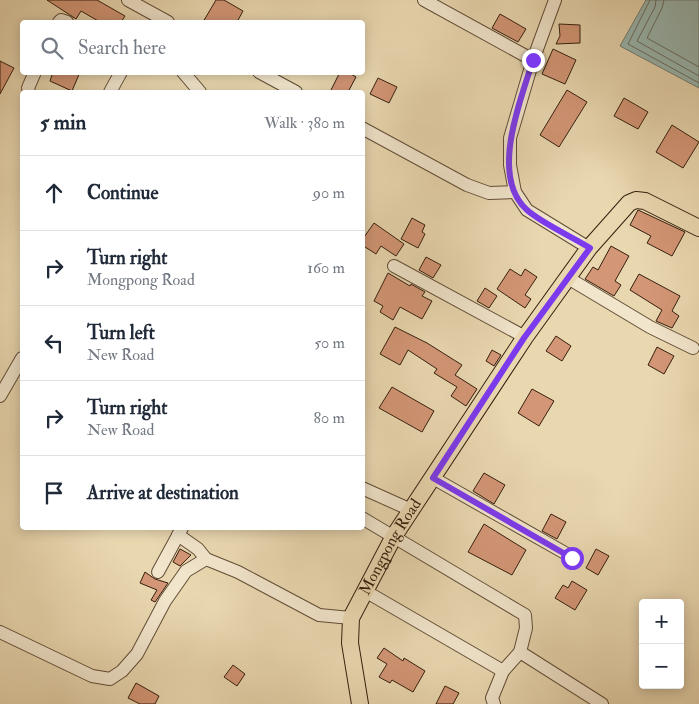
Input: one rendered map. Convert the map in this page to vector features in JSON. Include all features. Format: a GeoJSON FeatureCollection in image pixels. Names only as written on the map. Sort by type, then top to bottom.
{"type":"FeatureCollection","features":[{"type":"Feature","properties":{"kind":"main road","name":"Mongpong Road"},"geometry":{"type":"LineString","coordinates":[[360,704],[350,643],[351,618],[394,536],[524,338],[622,208],[636,200],[645,201],[699,228]]}},
{"type":"Feature","properties":{"kind":"street"},"geometry":{"type":"LineString","coordinates":[[128,0],[164,20]]}},
{"type":"Feature","properties":{"kind":"street"},"geometry":{"type":"LineString","coordinates":[[424,0],[533,60]]}},
{"type":"Feature","properties":{"kind":"street"},"geometry":{"type":"LineString","coordinates":[[554,0],[533,60],[510,138],[510,165],[515,192],[527,210],[590,248]]}},
{"type":"Feature","properties":{"kind":"street"},"geometry":{"type":"LineString","coordinates":[[28,90],[34,75]]}},
{"type":"Feature","properties":{"kind":"street"},"geometry":{"type":"LineString","coordinates":[[111,90],[119,75]]}},
{"type":"Feature","properties":{"kind":"street"},"geometry":{"type":"LineString","coordinates":[[185,75],[198,90]]}},
{"type":"Feature","properties":{"kind":"street"},"geometry":{"type":"LineString","coordinates":[[265,75],[292,90]]}},
{"type":"Feature","properties":{"kind":"street"},"geometry":{"type":"LineString","coordinates":[[365,130],[467,185],[489,193],[515,192]]}},
{"type":"Feature","properties":{"kind":"street"},"geometry":{"type":"LineString","coordinates":[[394,266],[524,338]]}},
{"type":"Feature","properties":{"kind":"street"},"geometry":{"type":"LineString","coordinates":[[568,278],[650,327],[693,348]]}},
{"type":"Feature","properties":{"kind":"street"},"geometry":{"type":"LineString","coordinates":[[0,396],[20,361]]}},
{"type":"Feature","properties":{"kind":"street"},"geometry":{"type":"LineString","coordinates":[[433,478],[572,558]]}},
{"type":"Feature","properties":{"kind":"street"},"geometry":{"type":"LineString","coordinates":[[365,489],[411,510]]}},
{"type":"Feature","properties":{"kind":"street"},"geometry":{"type":"LineString","coordinates":[[365,520],[525,615],[526,628],[520,652],[503,671],[492,698],[494,704]]}},
{"type":"Feature","properties":{"kind":"street"},"geometry":{"type":"LineString","coordinates":[[158,572],[180,531],[206,559],[238,572],[319,615],[351,618]]}},
{"type":"Feature","properties":{"kind":"street"},"geometry":{"type":"LineString","coordinates":[[0,632],[92,676],[110,679],[122,671],[136,654],[165,601],[186,571],[206,559]]}},
{"type":"Feature","properties":{"kind":"street"},"geometry":{"type":"LineString","coordinates":[[365,592],[503,671]]}},
{"type":"Feature","properties":{"kind":"street"},"geometry":{"type":"LineString","coordinates":[[520,652],[602,704]]}},
{"type":"Feature","properties":{"kind":"water"},"geometry":{"type":"Polygon","coordinates":[[[646,0],[699,0],[699,88],[620,46],[646,0]]]}},
{"type":"Feature","properties":{"kind":"building"},"geometry":{"type":"Polygon","coordinates":[[[47,0],[97,0],[125,16],[122,20],[97,20],[81,11],[76,19],[47,0]]]}},
{"type":"Feature","properties":{"kind":"building"},"geometry":{"type":"Polygon","coordinates":[[[216,0],[224,0],[243,11],[238,20],[204,20],[216,0]]]}},
{"type":"Feature","properties":{"kind":"building"},"geometry":{"type":"Polygon","coordinates":[[[500,14],[526,29],[518,42],[492,28],[500,14]]]}},
{"type":"Feature","properties":{"kind":"building"},"geometry":{"type":"Polygon","coordinates":[[[559,24],[580,25],[580,43],[556,44],[560,36],[559,24]]]}},
{"type":"Feature","properties":{"kind":"building"},"geometry":{"type":"Polygon","coordinates":[[[553,49],[576,60],[565,84],[542,74],[553,49]]]}},
{"type":"Feature","properties":{"kind":"building"},"geometry":{"type":"Polygon","coordinates":[[[0,61],[14,68],[0,94],[0,61]]]}},
{"type":"Feature","properties":{"kind":"building"},"geometry":{"type":"Polygon","coordinates":[[[52,75],[79,75],[72,90],[50,81],[52,75]]]}},
{"type":"Feature","properties":{"kind":"building"},"geometry":{"type":"Polygon","coordinates":[[[338,75],[353,75],[356,77],[349,90],[331,90],[338,75]]]}},
{"type":"Feature","properties":{"kind":"building"},"geometry":{"type":"Polygon","coordinates":[[[378,78],[397,87],[389,103],[370,94],[378,78]]]}},
{"type":"Feature","properties":{"kind":"building"},"geometry":{"type":"Polygon","coordinates":[[[567,90],[587,102],[559,147],[540,135],[567,90]]]}},
{"type":"Feature","properties":{"kind":"building"},"geometry":{"type":"Polygon","coordinates":[[[624,98],[648,112],[638,129],[614,116],[624,98]]]}},
{"type":"Feature","properties":{"kind":"building"},"geometry":{"type":"Polygon","coordinates":[[[672,125],[699,142],[683,168],[656,152],[672,125]]]}},
{"type":"Feature","properties":{"kind":"building"},"geometry":{"type":"Polygon","coordinates":[[[638,210],[685,232],[672,256],[647,243],[651,236],[630,225],[638,210]]]}},
{"type":"Feature","properties":{"kind":"building"},"geometry":{"type":"Polygon","coordinates":[[[412,218],[425,225],[422,232],[425,234],[418,248],[401,239],[412,218]]]}},
{"type":"Feature","properties":{"kind":"building"},"geometry":{"type":"Polygon","coordinates":[[[374,223],[404,244],[396,256],[381,246],[376,254],[365,247],[365,236],[374,223]]]}},
{"type":"Feature","properties":{"kind":"building"},"geometry":{"type":"Polygon","coordinates":[[[611,246],[629,256],[615,281],[621,285],[614,296],[585,279],[593,267],[598,270],[611,246]]]}},
{"type":"Feature","properties":{"kind":"building"},"geometry":{"type":"Polygon","coordinates":[[[426,257],[441,265],[433,278],[419,270],[426,257]]]}},
{"type":"Feature","properties":{"kind":"building"},"geometry":{"type":"Polygon","coordinates":[[[510,269],[521,276],[525,269],[537,277],[525,295],[531,299],[525,308],[497,289],[510,269]]]}},
{"type":"Feature","properties":{"kind":"building"},"geometry":{"type":"Polygon","coordinates":[[[388,273],[410,286],[411,284],[425,292],[422,296],[432,301],[422,319],[400,307],[393,320],[380,312],[383,306],[374,301],[388,273]]]}},
{"type":"Feature","properties":{"kind":"building"},"geometry":{"type":"Polygon","coordinates":[[[639,274],[680,296],[672,311],[679,316],[672,328],[656,321],[662,310],[630,290],[639,274]]]}},
{"type":"Feature","properties":{"kind":"building"},"geometry":{"type":"Polygon","coordinates":[[[485,288],[497,296],[489,308],[477,301],[485,288]]]}},
{"type":"Feature","properties":{"kind":"building"},"geometry":{"type":"Polygon","coordinates":[[[395,327],[427,343],[462,365],[455,375],[477,389],[466,406],[451,396],[457,387],[434,373],[437,369],[408,350],[400,365],[380,354],[395,327]]]}},
{"type":"Feature","properties":{"kind":"building"},"geometry":{"type":"Polygon","coordinates":[[[556,336],[571,346],[562,361],[546,351],[556,336]]]}},
{"type":"Feature","properties":{"kind":"building"},"geometry":{"type":"Polygon","coordinates":[[[657,347],[674,356],[664,374],[648,365],[657,347]]]}},
{"type":"Feature","properties":{"kind":"building"},"geometry":{"type":"Polygon","coordinates":[[[492,350],[501,355],[494,366],[486,361],[492,350]]]}},
{"type":"Feature","properties":{"kind":"building"},"geometry":{"type":"Polygon","coordinates":[[[392,387],[434,411],[422,432],[379,408],[392,387]]]}},
{"type":"Feature","properties":{"kind":"building"},"geometry":{"type":"Polygon","coordinates":[[[532,389],[554,401],[539,426],[518,413],[532,389]]]}},
{"type":"Feature","properties":{"kind":"building"},"geometry":{"type":"Polygon","coordinates":[[[484,473],[505,485],[494,504],[473,491],[484,473]]]}},
{"type":"Feature","properties":{"kind":"building"},"geometry":{"type":"Polygon","coordinates":[[[551,514],[566,522],[557,539],[542,531],[551,514]]]}},
{"type":"Feature","properties":{"kind":"building"},"geometry":{"type":"Polygon","coordinates":[[[484,524],[526,550],[512,575],[468,552],[484,524]]]}},
{"type":"Feature","properties":{"kind":"building"},"geometry":{"type":"Polygon","coordinates":[[[180,549],[191,555],[180,566],[173,562],[180,549]]]}},
{"type":"Feature","properties":{"kind":"building"},"geometry":{"type":"Polygon","coordinates":[[[596,549],[609,556],[598,575],[586,568],[596,549]]]}},
{"type":"Feature","properties":{"kind":"building"},"geometry":{"type":"Polygon","coordinates":[[[145,572],[155,579],[168,583],[155,602],[151,600],[157,590],[140,583],[145,572]]]}},
{"type":"Feature","properties":{"kind":"building"},"geometry":{"type":"Polygon","coordinates":[[[572,581],[587,590],[575,610],[555,598],[563,585],[568,588],[572,581]]]}},
{"type":"Feature","properties":{"kind":"building"},"geometry":{"type":"Polygon","coordinates":[[[384,648],[403,661],[404,658],[425,671],[413,692],[392,680],[390,683],[379,677],[387,664],[377,658],[384,648]]]}},
{"type":"Feature","properties":{"kind":"building"},"geometry":{"type":"Polygon","coordinates":[[[233,665],[245,674],[237,686],[224,677],[233,665]]]}},
{"type":"Feature","properties":{"kind":"building"},"geometry":{"type":"Polygon","coordinates":[[[136,683],[159,696],[155,704],[140,704],[128,698],[136,683]]]}},
{"type":"Feature","properties":{"kind":"building"},"geometry":{"type":"Polygon","coordinates":[[[445,686],[459,693],[453,704],[436,704],[445,686]]]}},
{"type":"Feature","properties":{"kind":"route"},"geometry":{"type":"LineString","coordinates":[[533,60],[510,138],[510,165],[515,192],[527,210],[590,248],[524,338],[433,478],[572,558]]}}]}
